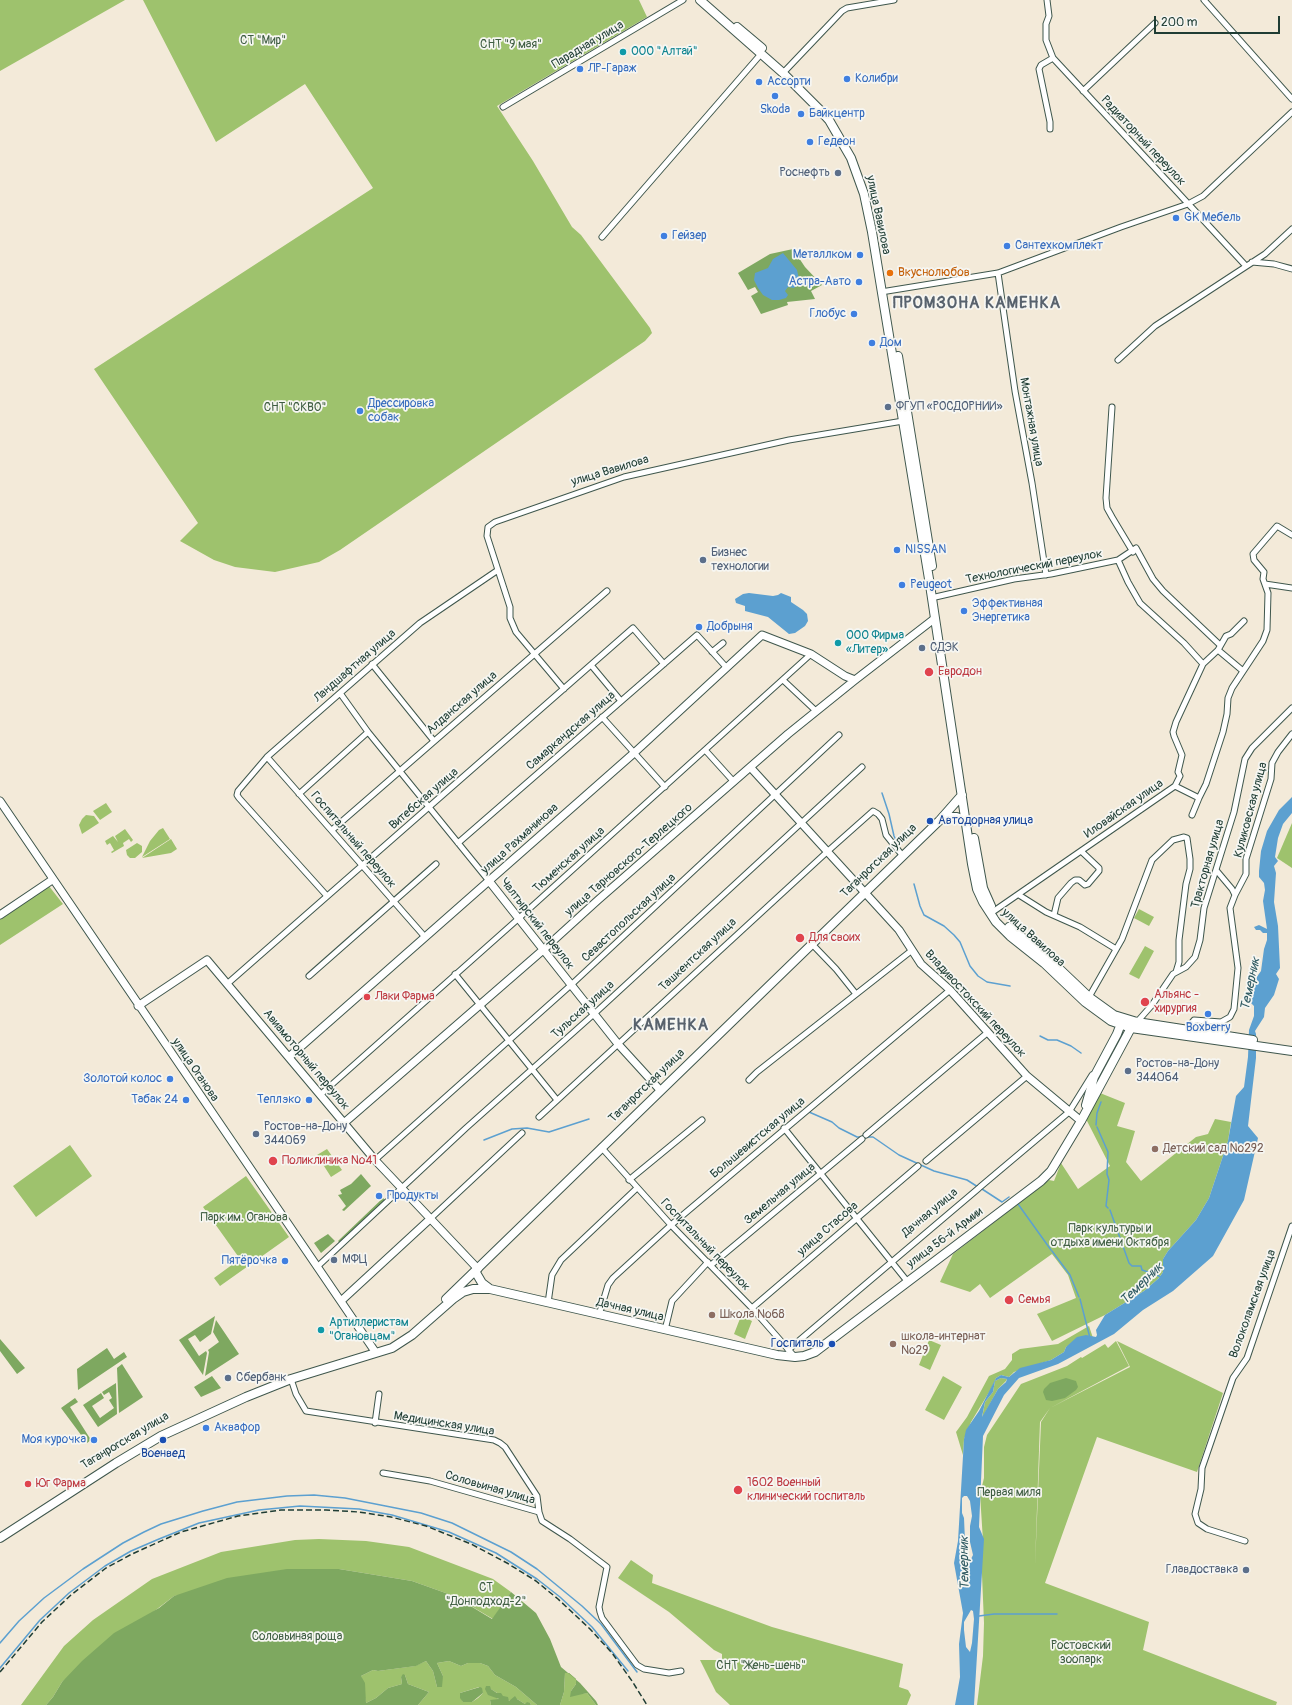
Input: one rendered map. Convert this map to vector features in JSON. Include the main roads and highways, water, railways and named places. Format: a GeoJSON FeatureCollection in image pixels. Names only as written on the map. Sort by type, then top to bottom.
{"type":"FeatureCollection","features":[{"type":"Feature","properties":{"kind":"main road","name":"улица Вавилова"},"geometry":{"type":"LineString","coordinates":[[700,0],[761,54],[784,71]]}},
{"type":"Feature","properties":{"kind":"main road","name":"улица Вавилова"},"geometry":{"type":"LineString","coordinates":[[706,0],[813,96],[832,118],[856,156],[863,174],[873,210],[903,421],[934,598]]}},
{"type":"Feature","properties":{"kind":"main road","name":"улица Вавилова"},"geometry":{"type":"LineString","coordinates":[[884,292],[909,420],[962,795],[983,888],[994,911],[1014,932],[1048,958],[1089,996],[1122,1022]]}},
{"type":"Feature","properties":{"kind":"main road","name":"улица Вавилова"},"geometry":{"type":"LineString","coordinates":[[937,619],[969,823],[977,889],[990,913],[1010,936],[1103,1016],[1134,1025],[1225,1038]]}},
{"type":"Feature","properties":{"kind":"main road","name":"Таганрогская улица"},"geometry":{"type":"LineString","coordinates":[[375,1352],[409,1332],[477,1270],[547,1203],[660,1090],[940,820],[962,795]]}},
{"type":"Feature","properties":{"kind":"main road"},"geometry":{"type":"LineString","coordinates":[[940,820],[950,817],[958,817],[969,823]]}},
{"type":"Feature","properties":{"kind":"main road","name":"Дачная улица"},"geometry":{"type":"LineString","coordinates":[[1081,1121],[1094,1077],[1122,1022]]}},
{"type":"Feature","properties":{"kind":"main road","name":"улица Вавилова"},"geometry":{"type":"LineString","coordinates":[[1134,1025],[1187,1029],[1225,1038]]}},
{"type":"Feature","properties":{"kind":"main road"},"geometry":{"type":"LineString","coordinates":[[1081,1121],[1134,1025]]}},
{"type":"Feature","properties":{"kind":"main road"},"geometry":{"type":"LineString","coordinates":[[1225,1038],[1292,1051]]}},
{"type":"Feature","properties":{"kind":"main road"},"geometry":{"type":"LineString","coordinates":[[1270,1046],[1292,1046]]}},
{"type":"Feature","properties":{"kind":"main road"},"geometry":{"type":"LineString","coordinates":[[1109,1050],[1109,1071]]}},
{"type":"Feature","properties":{"kind":"main road","name":"улица 56-й Армии"},"geometry":{"type":"LineString","coordinates":[[804,1356],[815,1352],[1041,1181],[1056,1166],[1081,1121]]}},
{"type":"Feature","properties":{"kind":"main road"},"geometry":{"type":"LineString","coordinates":[[477,1270],[482,1283],[490,1289]]}},
{"type":"Feature","properties":{"kind":"main road","name":"Дачная улица"},"geometry":{"type":"LineString","coordinates":[[453,1299],[463,1292],[490,1289],[548,1304],[599,1314],[777,1355],[795,1357],[804,1356]]}},
{"type":"Feature","properties":{"kind":"main road","name":"Таганрогская улица"},"geometry":{"type":"LineString","coordinates":[[0,1533],[103,1469],[161,1436],[290,1376],[375,1352],[402,1342],[453,1299]]}},
{"type":"Feature","properties":{"kind":"main road","name":"Таганрогская улица"},"geometry":{"type":"LineString","coordinates":[[0,1538],[103,1469]]}},
{"type":"Feature","properties":{"kind":"water"},"geometry":{"type":"Polygon","coordinates":[[[783,253],[797,270],[799,279],[794,288],[788,287],[785,291],[788,295],[786,298],[772,300],[763,295],[758,288],[754,280],[755,273],[768,268],[773,259],[783,253]]]}},
{"type":"Feature","properties":{"kind":"water"},"geometry":{"type":"Polygon","coordinates":[[[749,593],[773,596],[781,593],[791,597],[791,602],[807,614],[808,621],[805,626],[795,633],[789,634],[768,617],[745,611],[745,606],[736,603],[735,599],[743,594],[749,593]]]}},
{"type":"Feature","properties":{"kind":"water","name":"Темерник"},"geometry":{"type":"Polygon","coordinates":[[[1292,797],[1292,813],[1283,824],[1278,838],[1275,857],[1278,861],[1274,866],[1276,873],[1274,902],[1278,926],[1280,968],[1276,974],[1279,979],[1274,995],[1265,1008],[1264,1017],[1255,1031],[1256,1058],[1248,1126],[1258,1138],[1244,1200],[1213,1256],[1173,1291],[1143,1310],[1114,1334],[1058,1364],[1019,1378],[1004,1395],[983,1436],[979,1527],[984,1539],[974,1705],[955,1705],[960,1677],[959,1644],[963,1613],[954,1563],[958,1541],[964,1439],[966,1430],[979,1411],[996,1378],[1001,1375],[1009,1377],[1020,1368],[1051,1360],[1064,1352],[1066,1347],[1077,1337],[1086,1335],[1096,1337],[1096,1330],[1105,1315],[1144,1291],[1159,1278],[1163,1272],[1163,1259],[1168,1251],[1196,1220],[1209,1198],[1228,1141],[1236,1096],[1244,1087],[1248,1057],[1249,1030],[1254,1016],[1254,1006],[1249,1001],[1253,997],[1251,985],[1261,971],[1264,949],[1267,940],[1267,933],[1256,930],[1254,927],[1259,925],[1267,929],[1263,901],[1265,890],[1264,883],[1259,877],[1261,851],[1267,831],[1279,810],[1292,797]],[[1001,1378],[995,1381],[993,1392],[985,1402],[982,1417],[998,1389],[1006,1382],[1007,1379],[1001,1378]],[[967,1496],[962,1498],[965,1541],[962,1557],[964,1562],[969,1563],[973,1555],[970,1542],[970,1526],[972,1516],[970,1501],[967,1496]],[[971,1610],[964,1622],[966,1647],[970,1652],[974,1619],[973,1611],[971,1610]]]}},
{"type":"Feature","properties":{"kind":"waterway"},"geometry":{"type":"LineString","coordinates":[[882,793],[894,836],[898,844]]}},
{"type":"Feature","properties":{"kind":"waterway"},"geometry":{"type":"LineString","coordinates":[[914,884],[924,915],[944,926],[954,935],[960,942],[970,966],[978,976],[987,982],[1010,986]]}},
{"type":"Feature","properties":{"kind":"waterway"},"geometry":{"type":"LineString","coordinates":[[1040,1036],[1048,1040],[1057,1040],[1071,1046],[1081,1053]]}},
{"type":"Feature","properties":{"kind":"waterway"},"geometry":{"type":"LineString","coordinates":[[1096,1125],[1097,1113],[1101,1102]]}},
{"type":"Feature","properties":{"kind":"waterway"},"geometry":{"type":"LineString","coordinates":[[809,1112],[832,1122],[839,1128],[857,1137],[863,1137]]}},
{"type":"Feature","properties":{"kind":"waterway"},"geometry":{"type":"LineString","coordinates":[[484,1140],[512,1129],[527,1128],[549,1132],[589,1119]]}},
{"type":"Feature","properties":{"kind":"waterway"},"geometry":{"type":"LineString","coordinates":[[1097,1127],[1108,1152],[1107,1174],[1109,1180],[1106,1206],[1108,1208]]}},
{"type":"Feature","properties":{"kind":"waterway"},"geometry":{"type":"LineString","coordinates":[[867,1137],[873,1137],[899,1155],[934,1171],[967,1180],[978,1187]]}},
{"type":"Feature","properties":{"kind":"waterway"},"geometry":{"type":"LineString","coordinates":[[982,1189],[1002,1202],[1009,1197]]}},
{"type":"Feature","properties":{"kind":"waterway"},"geometry":{"type":"LineString","coordinates":[[1018,1204],[1051,1250]]}},
{"type":"Feature","properties":{"kind":"waterway"},"geometry":{"type":"LineString","coordinates":[[1110,1210],[1129,1263],[1132,1266],[1141,1266],[1142,1270],[1162,1278]]}},
{"type":"Feature","properties":{"kind":"waterway"},"geometry":{"type":"LineString","coordinates":[[1052,1251],[1070,1275],[1079,1297]]}},
{"type":"Feature","properties":{"kind":"waterway"},"geometry":{"type":"LineString","coordinates":[[1080,1299],[1090,1338]]}},
{"type":"Feature","properties":{"kind":"waterway"},"geometry":{"type":"LineString","coordinates":[[0,1643],[19,1621],[44,1598],[83,1569],[123,1543],[144,1532],[161,1524],[237,1502],[287,1496],[314,1495],[345,1498],[421,1513],[452,1523],[511,1552],[537,1569],[582,1606],[601,1624],[637,1672]]}},
{"type":"Feature","properties":{"kind":"waterway"},"geometry":{"type":"LineString","coordinates":[[0,1668],[40,1620],[69,1593],[105,1566],[131,1551],[199,1523],[259,1510],[300,1506],[359,1509],[392,1515],[449,1532],[496,1553],[537,1579],[560,1597],[592,1627],[628,1671]]}},
{"type":"Feature","properties":{"kind":"waterway"},"geometry":{"type":"LineString","coordinates":[[979,1616],[994,1614],[1057,1614]]}},
{"type":"Feature","properties":{"kind":"railway"},"geometry":{"type":"LineString","coordinates":[[0,1672],[42,1622],[71,1595],[106,1568],[132,1554],[181,1532],[238,1516],[281,1510],[326,1510],[359,1512],[391,1517],[426,1526],[471,1544],[507,1563],[536,1581],[590,1629],[612,1653],[647,1705]]}},
{"type":"Feature","properties":{"kind":"place","name":"ООО \"Алтай\""},"geometry":{"type":"Point","coordinates":[623,52]}},
{"type":"Feature","properties":{"kind":"place","name":"ЛР-Гараж"},"geometry":{"type":"Point","coordinates":[580,69]}},
{"type":"Feature","properties":{"kind":"place","name":"Колибри"},"geometry":{"type":"Point","coordinates":[847,79]}},
{"type":"Feature","properties":{"kind":"place","name":"Ассорти"},"geometry":{"type":"Point","coordinates":[759,82]}},
{"type":"Feature","properties":{"kind":"place","name":"Skoda"},"geometry":{"type":"Point","coordinates":[775,96]}},
{"type":"Feature","properties":{"kind":"place","name":"Байкцентр"},"geometry":{"type":"Point","coordinates":[801,114]}},
{"type":"Feature","properties":{"kind":"place","name":"Гедеон"},"geometry":{"type":"Point","coordinates":[810,142]}},
{"type":"Feature","properties":{"kind":"place","name":"Роснефть"},"geometry":{"type":"Point","coordinates":[838,173]}},
{"type":"Feature","properties":{"kind":"place","name":"GK Мебель"},"geometry":{"type":"Point","coordinates":[1176,218]}},
{"type":"Feature","properties":{"kind":"place","name":"Гейзер"},"geometry":{"type":"Point","coordinates":[664,236]}},
{"type":"Feature","properties":{"kind":"place","name":"Сантехкомплект"},"geometry":{"type":"Point","coordinates":[1007,246]}},
{"type":"Feature","properties":{"kind":"place","name":"Металлком"},"geometry":{"type":"Point","coordinates":[860,255]}},
{"type":"Feature","properties":{"kind":"place","name":"Вкуснолюбов"},"geometry":{"type":"Point","coordinates":[890,273]}},
{"type":"Feature","properties":{"kind":"place","name":"Астра-Авто"},"geometry":{"type":"Point","coordinates":[859,282]}},
{"type":"Feature","properties":{"kind":"place","name":"Глобус"},"geometry":{"type":"Point","coordinates":[854,314]}},
{"type":"Feature","properties":{"kind":"place","name":"Дом"},"geometry":{"type":"Point","coordinates":[872,343]}},
{"type":"Feature","properties":{"kind":"place","name":"ФГУП «РОСДОРНИИ»"},"geometry":{"type":"Point","coordinates":[888,407]}},
{"type":"Feature","properties":{"kind":"place","name":"Дрессировка собак"},"geometry":{"type":"Point","coordinates":[360,411]}},
{"type":"Feature","properties":{"kind":"place","name":"NISSAN"},"geometry":{"type":"Point","coordinates":[897,550]}},
{"type":"Feature","properties":{"kind":"place","name":"Бизнес технологии"},"geometry":{"type":"Point","coordinates":[703,560]}},
{"type":"Feature","properties":{"kind":"place","name":"Peugeot"},"geometry":{"type":"Point","coordinates":[902,585]}},
{"type":"Feature","properties":{"kind":"place","name":"Эффективная Энергетика"},"geometry":{"type":"Point","coordinates":[964,611]}},
{"type":"Feature","properties":{"kind":"place","name":"Добрыня"},"geometry":{"type":"Point","coordinates":[699,627]}},
{"type":"Feature","properties":{"kind":"place","name":"ООО Фирма «Литер»"},"geometry":{"type":"Point","coordinates":[838,643]}},
{"type":"Feature","properties":{"kind":"place","name":"СДЭК"},"geometry":{"type":"Point","coordinates":[922,648]}},
{"type":"Feature","properties":{"kind":"place","name":"Евродон"},"geometry":{"type":"Point","coordinates":[929,672]}},
{"type":"Feature","properties":{"kind":"place","name":"Автодорная улица"},"geometry":{"type":"Point","coordinates":[930,821]}},
{"type":"Feature","properties":{"kind":"place","name":"Для своих"},"geometry":{"type":"Point","coordinates":[800,938]}},
{"type":"Feature","properties":{"kind":"place","name":"Лаки Фарма"},"geometry":{"type":"Point","coordinates":[367,997]}},
{"type":"Feature","properties":{"kind":"place","name":"Альянс - хирургия"},"geometry":{"type":"Point","coordinates":[1145,1002]}},
{"type":"Feature","properties":{"kind":"place","name":"Boxberry"},"geometry":{"type":"Point","coordinates":[1208,1014]}},
{"type":"Feature","properties":{"kind":"place","name":"Ростов-на-Дону 344064"},"geometry":{"type":"Point","coordinates":[1128,1071]}},
{"type":"Feature","properties":{"kind":"place","name":"Золотой колос"},"geometry":{"type":"Point","coordinates":[170,1079]}},
{"type":"Feature","properties":{"kind":"place","name":"Табак 24"},"geometry":{"type":"Point","coordinates":[186,1100]}},
{"type":"Feature","properties":{"kind":"place","name":"Теплэко"},"geometry":{"type":"Point","coordinates":[309,1100]}},
{"type":"Feature","properties":{"kind":"place","name":"Ростов-на-Дону 344069"},"geometry":{"type":"Point","coordinates":[256,1134]}},
{"type":"Feature","properties":{"kind":"place","name":"Детский сад №292"},"geometry":{"type":"Point","coordinates":[1155,1149]}},
{"type":"Feature","properties":{"kind":"place","name":"Поликлиника №41"},"geometry":{"type":"Point","coordinates":[273,1161]}},
{"type":"Feature","properties":{"kind":"place","name":"Продукты"},"geometry":{"type":"Point","coordinates":[379,1196]}},
{"type":"Feature","properties":{"kind":"place","name":"МФЦ"},"geometry":{"type":"Point","coordinates":[334,1260]}},
{"type":"Feature","properties":{"kind":"place","name":"Пятёрочка"},"geometry":{"type":"Point","coordinates":[285,1261]}},
{"type":"Feature","properties":{"kind":"place","name":"Семья"},"geometry":{"type":"Point","coordinates":[1009,1300]}},
{"type":"Feature","properties":{"kind":"place","name":"Школа №68"},"geometry":{"type":"Point","coordinates":[712,1315]}},
{"type":"Feature","properties":{"kind":"place","name":"Артиллеристам \"Огановцам\""},"geometry":{"type":"Point","coordinates":[321,1330]}},
{"type":"Feature","properties":{"kind":"place","name":"Госпиталь"},"geometry":{"type":"Point","coordinates":[832,1344]}},
{"type":"Feature","properties":{"kind":"place","name":"школа-интернат №29"},"geometry":{"type":"Point","coordinates":[893,1344]}},
{"type":"Feature","properties":{"kind":"place","name":"Сбербанк"},"geometry":{"type":"Point","coordinates":[228,1378]}},
{"type":"Feature","properties":{"kind":"place","name":"Аквафор"},"geometry":{"type":"Point","coordinates":[206,1428]}},
{"type":"Feature","properties":{"kind":"place","name":"Моя курочка"},"geometry":{"type":"Point","coordinates":[94,1440]}},
{"type":"Feature","properties":{"kind":"place","name":"Военвед"},"geometry":{"type":"Point","coordinates":[163,1440]}},
{"type":"Feature","properties":{"kind":"place","name":"Юг Фарма"},"geometry":{"type":"Point","coordinates":[28,1484]}},
{"type":"Feature","properties":{"kind":"place","name":"1602 Военный клинический госпиталь"},"geometry":{"type":"Point","coordinates":[738,1490]}},
{"type":"Feature","properties":{"kind":"place","name":"Главдоставка"},"geometry":{"type":"Point","coordinates":[1246,1570]}},
{"type":"Feature","properties":{"kind":"district","name":"ПРОМЗОНА КАМЕНКА"},"geometry":{"type":"Point","coordinates":[977,304]}},
{"type":"Feature","properties":{"kind":"district","name":"КАМЕНКА"},"geometry":{"type":"Point","coordinates":[671,1026]}},
{"type":"Feature","properties":{"kind":"park label","name":"СТ \"Мир\""},"geometry":{"type":"Point","coordinates":[263,41]}},
{"type":"Feature","properties":{"kind":"park label","name":"СНТ \"9 мая\""},"geometry":{"type":"Point","coordinates":[511,45]}},
{"type":"Feature","properties":{"kind":"park label","name":"СНТ \"СКВО\""},"geometry":{"type":"Point","coordinates":[295,408]}},
{"type":"Feature","properties":{"kind":"park label","name":"Парк им. Оганова"},"geometry":{"type":"Point","coordinates":[244,1218]}},
{"type":"Feature","properties":{"kind":"park label","name":"Парк культуры и отдыха имени Октября"},"geometry":{"type":"Point","coordinates":[1110,1236]}},
{"type":"Feature","properties":{"kind":"park label","name":"Первая миля"},"geometry":{"type":"Point","coordinates":[1009,1493]}},
{"type":"Feature","properties":{"kind":"park label","name":"СТ \"Донподход-2\""},"geometry":{"type":"Point","coordinates":[486,1595]}},
{"type":"Feature","properties":{"kind":"park label","name":"Соловьиная роща"},"geometry":{"type":"Point","coordinates":[297,1637]}},
{"type":"Feature","properties":{"kind":"park label","name":"Ростовский зоопарк"},"geometry":{"type":"Point","coordinates":[1081,1653]}},
{"type":"Feature","properties":{"kind":"park label","name":"СНТ \"Жень-шень\""},"geometry":{"type":"Point","coordinates":[761,1666]}}]}
